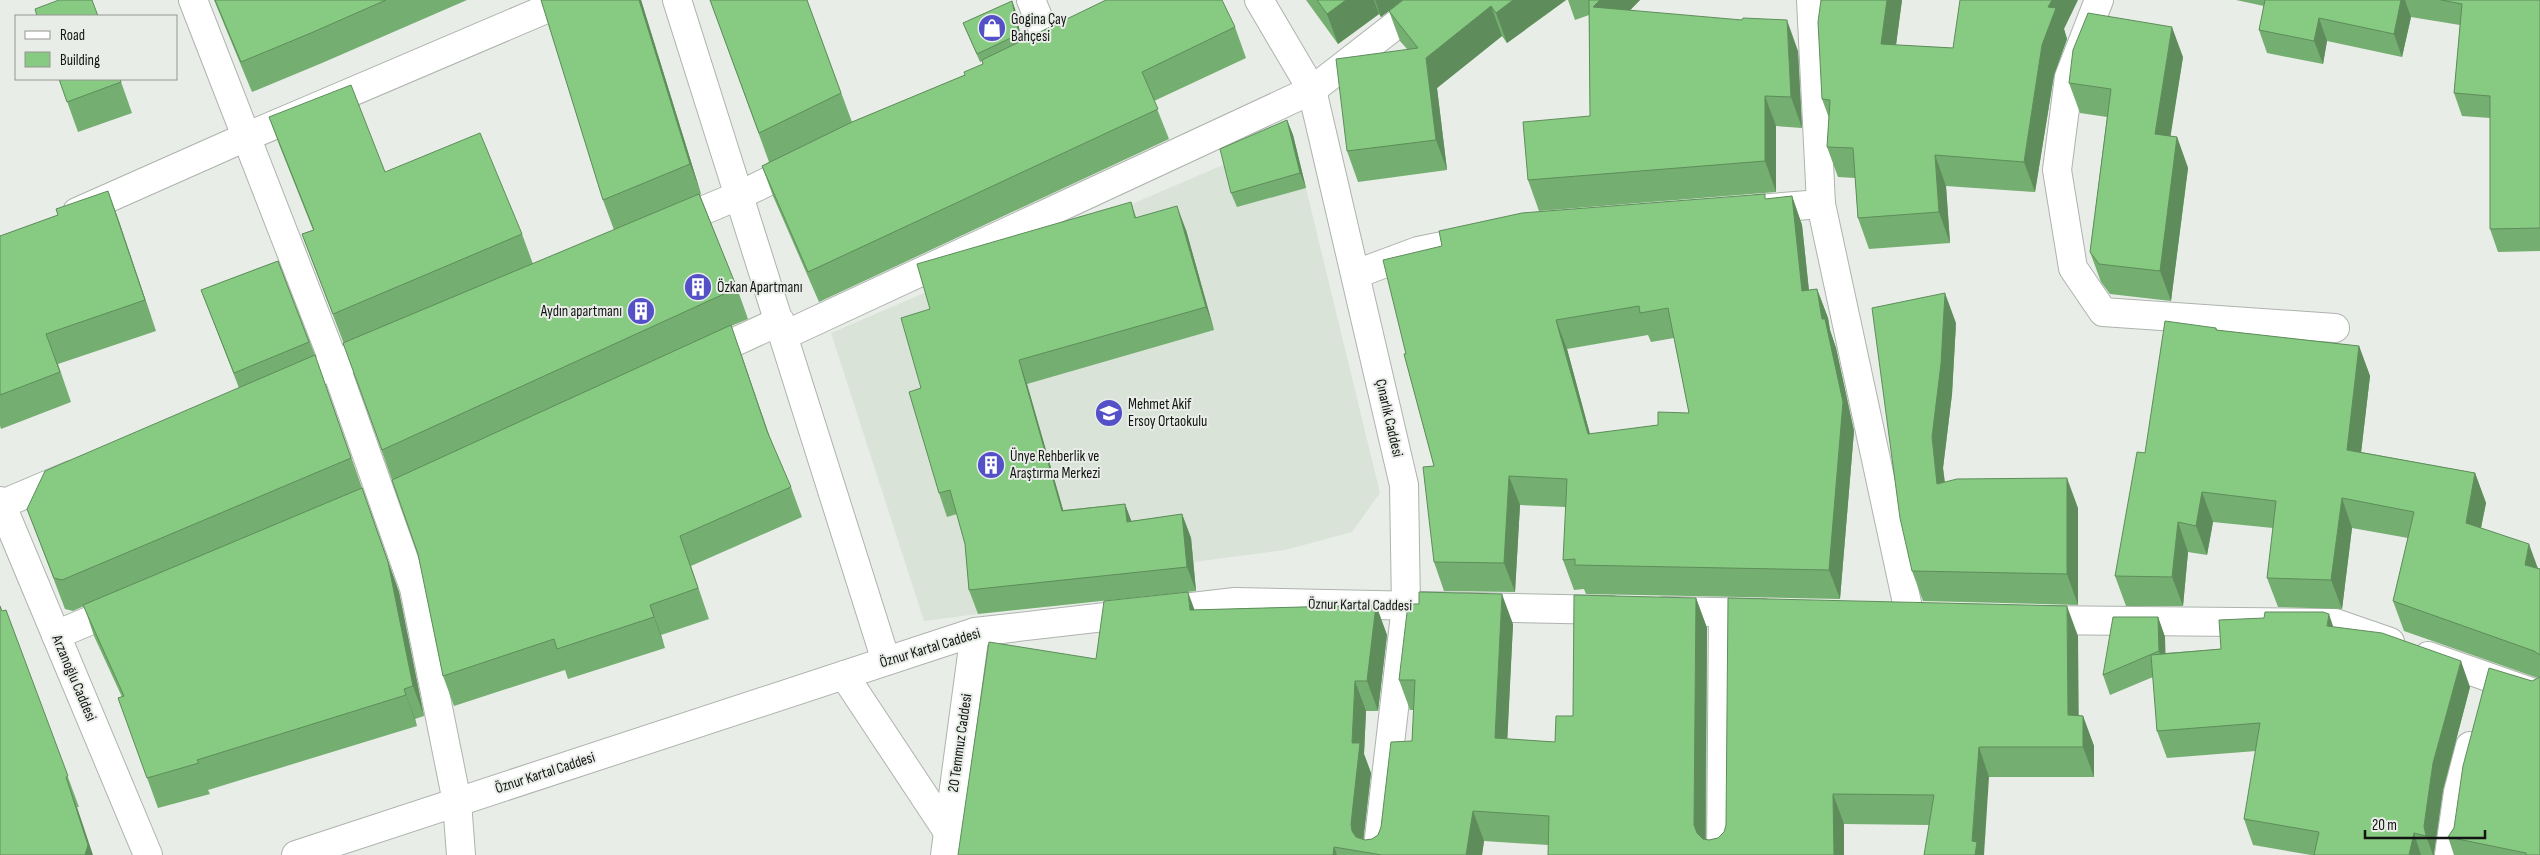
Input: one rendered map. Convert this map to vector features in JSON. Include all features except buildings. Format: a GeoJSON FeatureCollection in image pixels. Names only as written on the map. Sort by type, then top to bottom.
{"type":"FeatureCollection","features":[{"type":"Feature","properties":{"kind":"street"},"geometry":{"type":"LineString","coordinates":[[193,0],[335,365],[414,588],[457,802],[461,855]]}},
{"type":"Feature","properties":{"kind":"street"},"geometry":{"type":"LineString","coordinates":[[55,221],[567,0]]}},
{"type":"Feature","properties":{"kind":"street"},"geometry":{"type":"LineString","coordinates":[[677,0],[783,328],[886,661]]}},
{"type":"Feature","properties":{"kind":"street"},"geometry":{"type":"LineString","coordinates":[[1032,0],[1050,46]]}},
{"type":"Feature","properties":{"kind":"street","name":"Çınarlık Caddesi"},"geometry":{"type":"LineString","coordinates":[[1259,0],[1312,90],[1404,485],[1406,606],[1377,855]]}},
{"type":"Feature","properties":{"kind":"street"},"geometry":{"type":"LineString","coordinates":[[683,366],[783,328],[1312,90],[1428,0]]}},
{"type":"Feature","properties":{"kind":"street"},"geometry":{"type":"LineString","coordinates":[[1811,0],[1821,204],[1910,617]]}},
{"type":"Feature","properties":{"kind":"street"},"geometry":{"type":"LineString","coordinates":[[2098,0],[2069,77],[2057,170],[2074,268],[2103,312],[2335,328]]}},
{"type":"Feature","properties":{"kind":"street"},"geometry":{"type":"LineString","coordinates":[[1023,58],[1076,33]]}},
{"type":"Feature","properties":{"kind":"street"},"geometry":{"type":"LineString","coordinates":[[648,234],[740,195],[820,157]]}},
{"type":"Feature","properties":{"kind":"street"},"geometry":{"type":"LineString","coordinates":[[1733,210],[1821,204]]}},
{"type":"Feature","properties":{"kind":"street"},"geometry":{"type":"LineString","coordinates":[[1356,274],[1418,251],[1493,235]]}},
{"type":"Feature","properties":{"kind":"street"},"geometry":{"type":"LineString","coordinates":[[263,395],[409,334]]}},
{"type":"Feature","properties":{"kind":"street"},"geometry":{"type":"LineString","coordinates":[[0,504],[92,467]]}},
{"type":"Feature","properties":{"kind":"street"},"geometry":{"type":"LineString","coordinates":[[354,508],[410,490]]}},
{"type":"Feature","properties":{"kind":"street","name":"Arzanoğlu Caddesi"},"geometry":{"type":"LineString","coordinates":[[0,504],[148,855]]}},
{"type":"Feature","properties":{"kind":"street"},"geometry":{"type":"LineString","coordinates":[[56,635],[146,597]]}},
{"type":"Feature","properties":{"kind":"street","name":"Öznur Kartal Caddesi"},"geometry":{"type":"LineString","coordinates":[[296,855],[975,632],[1235,602],[1792,614]]}},
{"type":"Feature","properties":{"kind":"street"},"geometry":{"type":"LineString","coordinates":[[1721,855],[1723,612]]}},
{"type":"Feature","properties":{"kind":"street"},"geometry":{"type":"LineString","coordinates":[[1880,616],[1939,618]]}},
{"type":"Feature","properties":{"kind":"street"},"geometry":{"type":"LineString","coordinates":[[2006,619],[2335,623],[2540,695]]}},
{"type":"Feature","properties":{"kind":"street","name":"20 Temmuz Caddesi"},"geometry":{"type":"LineString","coordinates":[[946,844],[975,632]]}},
{"type":"Feature","properties":{"kind":"street"},"geometry":{"type":"LineString","coordinates":[[844,675],[946,844]]}},
{"type":"Feature","properties":{"kind":"street"},"geometry":{"type":"LineString","coordinates":[[2449,855],[2458,792],[2489,677]]}},
{"type":"Feature","properties":{"kind":"shaded area","name":"Mehmet Akif Ersoy Ortaokulu"},"geometry":{"type":"Polygon","coordinates":[[[1293,135],[1380,493],[1352,532],[1285,550],[1193,562],[1190,538],[973,562],[978,614],[924,621],[831,333],[1293,135]]]}},
{"type":"Feature","properties":{"kind":"place","name":"Gogina Çay Bahçesi"},"geometry":{"type":"Point","coordinates":[992,28]}},
{"type":"Feature","properties":{"kind":"place","name":"Özkan Apartmanı"},"geometry":{"type":"Point","coordinates":[698,287]}},
{"type":"Feature","properties":{"kind":"place","name":"Aydın apartmanı"},"geometry":{"type":"Point","coordinates":[641,311]}},
{"type":"Feature","properties":{"kind":"place","name":"Mehmet Akif Ersoy Ortaokulu"},"geometry":{"type":"Point","coordinates":[1109,413]}},
{"type":"Feature","properties":{"kind":"place","name":"Ünye Rehberlik ve Araştırma Merkezi"},"geometry":{"type":"Point","coordinates":[991,465]}}]}
